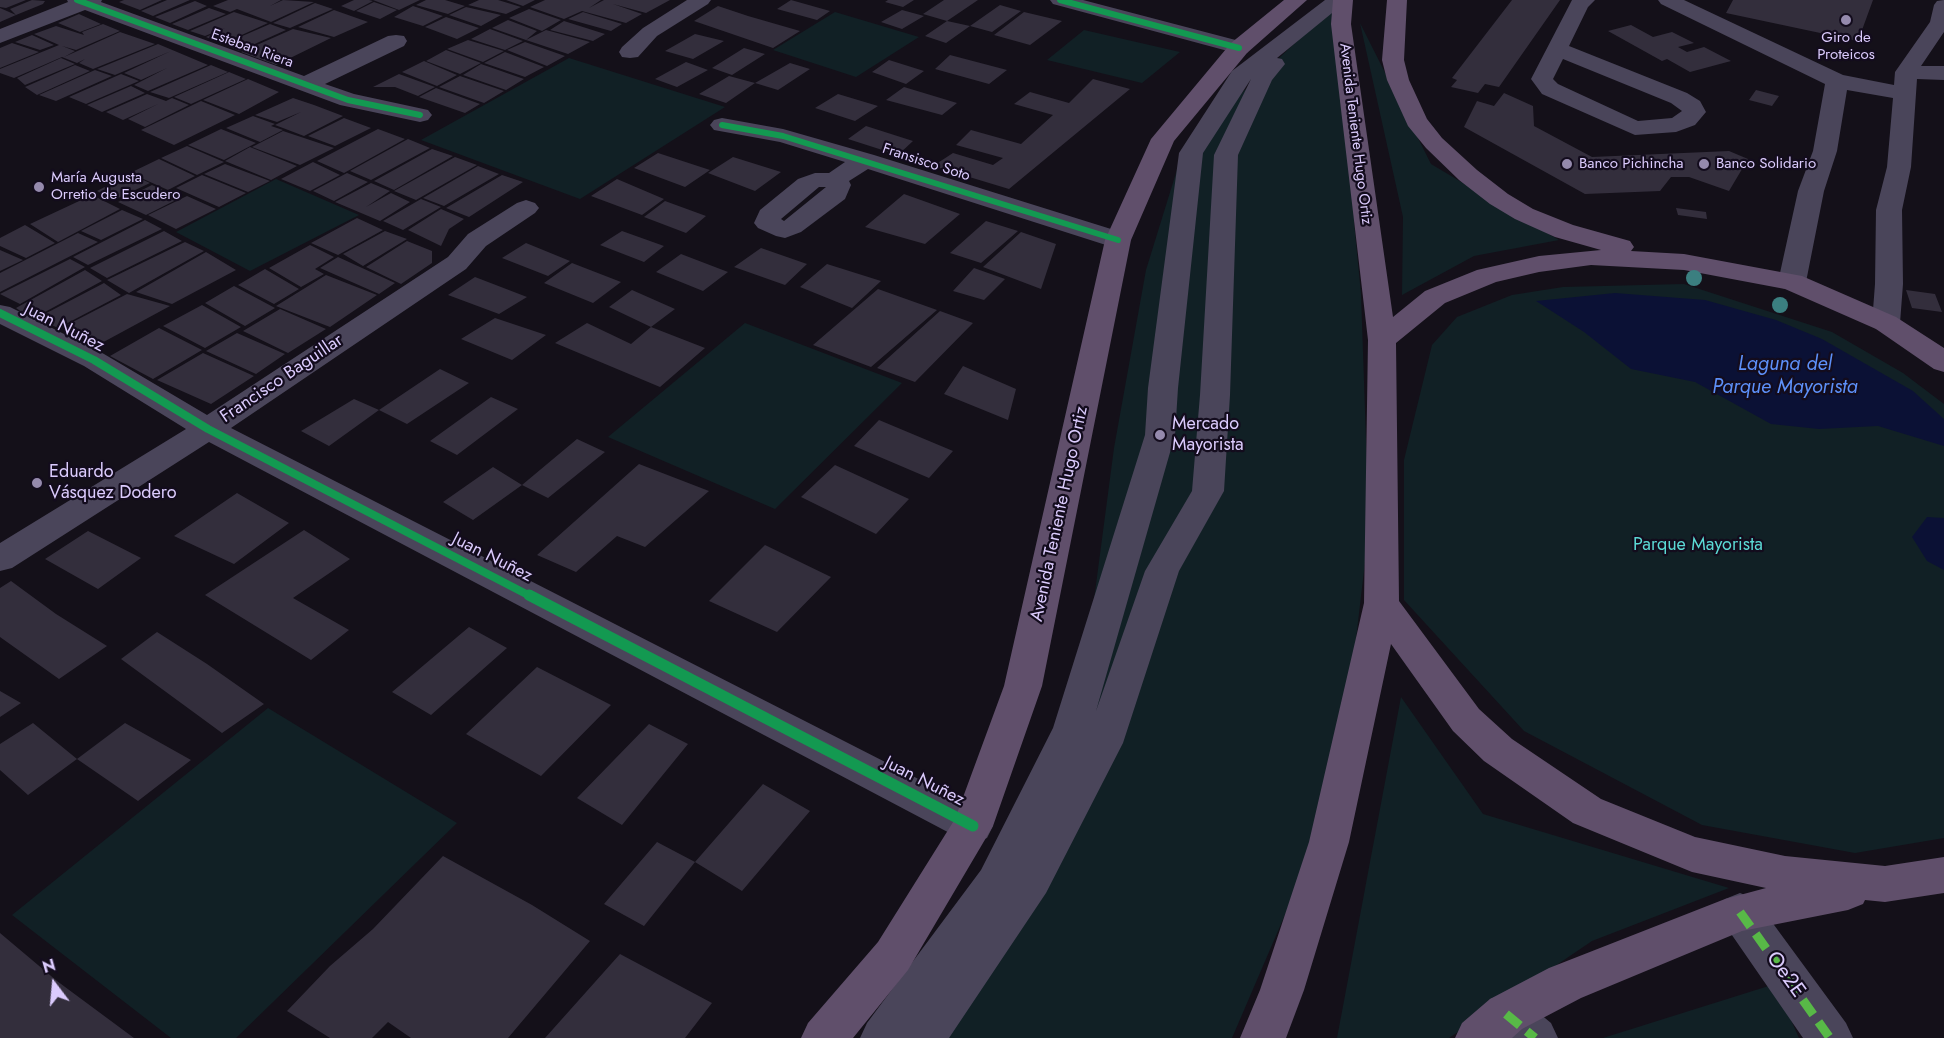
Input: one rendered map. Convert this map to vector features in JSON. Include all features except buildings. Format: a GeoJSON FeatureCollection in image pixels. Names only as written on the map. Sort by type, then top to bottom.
{"type":"FeatureCollection","features":[{"type":"Feature","properties":{"kind":"main road","name":"Avenida Teniente Hugo Ortiz"},"geometry":{"type":"LineString","coordinates":[[1343,0],[1341,24],[1382,340]]}},
{"type":"Feature","properties":{"kind":"main road"},"geometry":{"type":"LineString","coordinates":[[1397,0],[1393,60],[1398,80],[1416,121],[1450,159],[1499,199],[1534,219],[1593,240],[1684,262],[1791,282],[1886,323],[1944,363]]}},
{"type":"Feature","properties":{"kind":"main road","name":"Avenida Teniente Hugo Ortiz"},"geometry":{"type":"LineString","coordinates":[[824,1038],[892,956],[973,826],[1023,686],[1118,240],[1163,139],[1239,48],[1303,11]]}},
{"type":"Feature","properties":{"kind":"main road"},"geometry":{"type":"LineString","coordinates":[[1263,1038],[1282,990],[1329,842],[1382,603],[1382,340],[1435,297],[1487,276],[1539,264],[1591,257],[1684,262]]}},
{"type":"Feature","properties":{"kind":"main road"},"geometry":{"type":"LineString","coordinates":[[1382,603],[1466,720],[1498,750],[1587,811],[1692,854],[1785,874],[1885,884]]}},
{"type":"Feature","properties":{"kind":"main road"},"geometry":{"type":"LineString","coordinates":[[1506,1030],[1565,983],[1740,912],[1944,875]]}},
{"type":"Feature","properties":{"kind":"street"},"geometry":{"type":"LineString","coordinates":[[630,52],[650,32],[701,0]]}},
{"type":"Feature","properties":{"kind":"street"},"geometry":{"type":"LineString","coordinates":[[1060,0],[1239,48]]}},
{"type":"Feature","properties":{"kind":"street"},"geometry":{"type":"LineString","coordinates":[[883,1038],[996,883],[1071,728],[1160,435],[1163,388],[1191,153],[1240,76],[1303,11],[1338,0]]}},
{"type":"Feature","properties":{"kind":"street"},"geometry":{"type":"LineString","coordinates":[[1557,49],[1680,98],[1692,106],[1694,111],[1687,120],[1676,124],[1645,128],[1625,125],[1550,89],[1542,81],[1557,49],[1579,4],[1585,0]]}},
{"type":"Feature","properties":{"kind":"street"},"geometry":{"type":"LineString","coordinates":[[1668,0],[1837,81],[1906,83],[1944,73]]}},
{"type":"Feature","properties":{"kind":"street"},"geometry":{"type":"LineString","coordinates":[[0,37],[85,1]]}},
{"type":"Feature","properties":{"kind":"street","name":"Esteban Riera"},"geometry":{"type":"LineString","coordinates":[[85,1],[348,100],[420,115]]}},
{"type":"Feature","properties":{"kind":"street"},"geometry":{"type":"LineString","coordinates":[[923,1038],[1031,880],[1104,743],[1162,571],[1208,491],[1215,395],[1226,155],[1262,78],[1303,11]]}},
{"type":"Feature","properties":{"kind":"street"},"geometry":{"type":"LineString","coordinates":[[1886,323],[1889,284],[1889,210],[1899,167],[1906,83],[1943,16]]}},
{"type":"Feature","properties":{"kind":"street"},"geometry":{"type":"LineString","coordinates":[[306,84],[396,41]]}},
{"type":"Feature","properties":{"kind":"street"},"geometry":{"type":"LineString","coordinates":[[1791,282],[1803,238],[1811,191],[1825,151],[1837,81]]}},
{"type":"Feature","properties":{"kind":"street","name":"Fransisco Soto"},"geometry":{"type":"LineString","coordinates":[[722,125],[783,136],[1118,240]]}},
{"type":"Feature","properties":{"kind":"street"},"geometry":{"type":"LineString","coordinates":[[834,180],[865,160]]}},
{"type":"Feature","properties":{"kind":"street","name":"Francisco Baguillar"},"geometry":{"type":"LineString","coordinates":[[0,559],[208,429],[457,263],[477,240],[526,208]]}},
{"type":"Feature","properties":{"kind":"street","name":"Juan Nuñez"},"geometry":{"type":"LineString","coordinates":[[0,313],[94,360],[208,429],[973,826]]}},
{"type":"Feature","properties":{"kind":"street","name":"Oe2E"},"geometry":{"type":"LineString","coordinates":[[1740,912],[1830,1038]]}},
{"type":"Feature","properties":{"kind":"green space"},"geometry":{"type":"Polygon","coordinates":[[[1341,0],[1353,39],[1354,222],[1361,294],[1369,528],[1341,767],[1287,910],[1232,1038],[903,1038],[1062,791],[1090,630],[1114,448],[1146,270],[1184,147],[1341,0]]]}},
{"type":"Feature","properties":{"kind":"green space"},"geometry":{"type":"Polygon","coordinates":[[[835,12],[919,37],[856,77],[773,50],[835,12]]]}},
{"type":"Feature","properties":{"kind":"green space"},"geometry":{"type":"Polygon","coordinates":[[[1360,23],[1431,164],[1559,240],[1474,256],[1402,295],[1403,217],[1360,23]]]}},
{"type":"Feature","properties":{"kind":"green space"},"geometry":{"type":"Polygon","coordinates":[[[1084,30],[1180,52],[1142,83],[1047,60],[1084,30]]]}},
{"type":"Feature","properties":{"kind":"green space"},"geometry":{"type":"Polygon","coordinates":[[[569,58],[725,107],[580,199],[421,140],[569,58]]]}},
{"type":"Feature","properties":{"kind":"green space"},"geometry":{"type":"Polygon","coordinates":[[[276,179],[359,215],[250,271],[176,232],[276,179]]]}},
{"type":"Feature","properties":{"kind":"green space","name":"Parque Mayorista"},"geometry":{"type":"Polygon","coordinates":[[[1684,284],[1832,332],[1903,373],[1944,404],[1944,838],[1855,853],[1702,825],[1524,731],[1404,600],[1404,460],[1432,345],[1457,317],[1512,295],[1563,287],[1684,284]]]}},
{"type":"Feature","properties":{"kind":"green space"},"geometry":{"type":"Polygon","coordinates":[[[745,323],[902,383],[775,509],[608,437],[745,323]]]}},
{"type":"Feature","properties":{"kind":"green space"},"geometry":{"type":"Polygon","coordinates":[[[1401,697],[1483,814],[1729,888],[1592,941],[1449,1038],[1337,1038],[1401,697]]]}},
{"type":"Feature","properties":{"kind":"green space"},"geometry":{"type":"Polygon","coordinates":[[[268,708],[457,823],[236,1038],[171,1038],[12,915],[268,708]]]}},
{"type":"Feature","properties":{"kind":"green space"},"geometry":{"type":"Polygon","coordinates":[[[1775,984],[1799,1038],[1603,1038],[1775,984]]]}},
{"type":"Feature","properties":{"kind":"water","name":"Laguna del Parque Mayorista"},"geometry":{"type":"Polygon","coordinates":[[[1615,293],[1705,300],[1776,320],[1822,339],[1913,391],[1944,419],[1944,446],[1878,426],[1819,429],[1771,424],[1695,382],[1631,369],[1584,332],[1536,301],[1615,293]]]}},
{"type":"Feature","properties":{"kind":"water"},"geometry":{"type":"Polygon","coordinates":[[[1927,517],[1944,518],[1944,570],[1927,561],[1912,537],[1927,517]]]}},
{"type":"Feature","properties":{"kind":"marked path"},"geometry":{"type":"LineString","coordinates":[[1740,912],[1830,1038]]}},
{"type":"Feature","properties":{"kind":"marked path"},"geometry":{"type":"LineString","coordinates":[[1506,1014],[1535,1038]]}},
{"type":"Feature","properties":{"kind":"cycle path"},"geometry":{"type":"LineString","coordinates":[[77,0],[348,100],[420,115]]}},
{"type":"Feature","properties":{"kind":"cycle path"},"geometry":{"type":"LineString","coordinates":[[1060,0],[1239,48]]}},
{"type":"Feature","properties":{"kind":"cycle path"},"geometry":{"type":"LineString","coordinates":[[722,125],[783,136],[1118,240]]}},
{"type":"Feature","properties":{"kind":"cycle path"},"geometry":{"type":"LineString","coordinates":[[0,313],[94,360],[208,429],[973,826]]}},
{"type":"Feature","properties":{"kind":"place","name":"Giro de Proteicos"},"geometry":{"type":"Point","coordinates":[1846,20]}},
{"type":"Feature","properties":{"kind":"place","name":"Banco Pichincha"},"geometry":{"type":"Point","coordinates":[1567,164]}},
{"type":"Feature","properties":{"kind":"place","name":"Banco Solidario"},"geometry":{"type":"Point","coordinates":[1704,164]}},
{"type":"Feature","properties":{"kind":"place","name":"María Augusta Orretio de Escudero"},"geometry":{"type":"Point","coordinates":[39,187]}},
{"type":"Feature","properties":{"kind":"place","name":"Mercado Mayorista"},"geometry":{"type":"Point","coordinates":[1160,435]}},
{"type":"Feature","properties":{"kind":"place","name":"Eduardo Vásquez Dodero"},"geometry":{"type":"Point","coordinates":[37,483]}}]}
